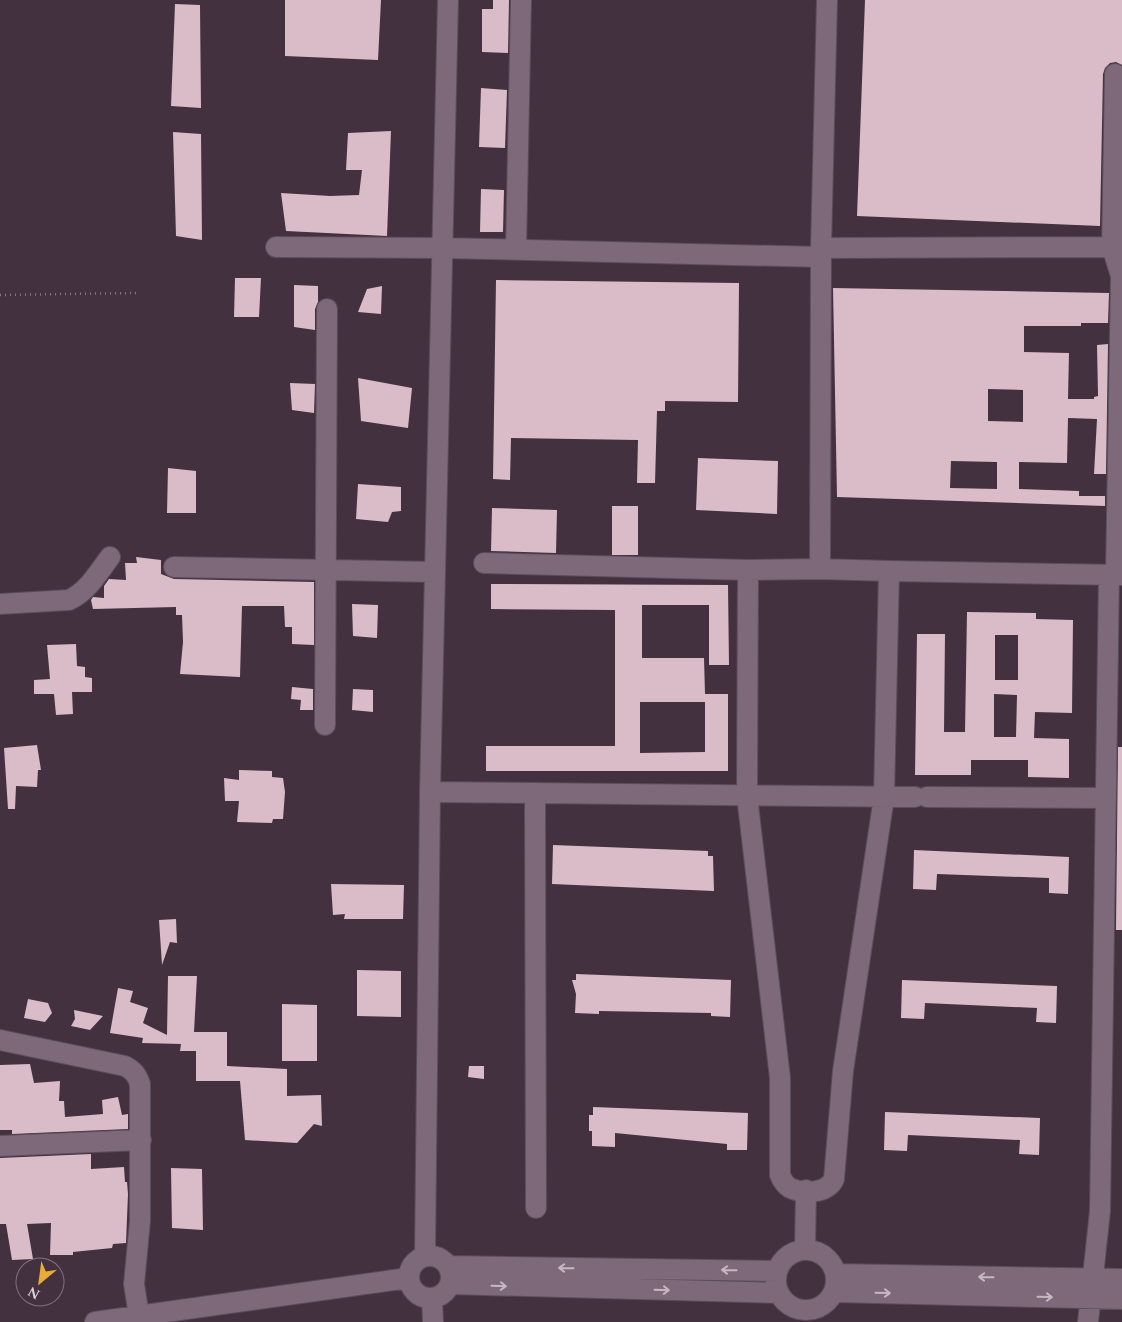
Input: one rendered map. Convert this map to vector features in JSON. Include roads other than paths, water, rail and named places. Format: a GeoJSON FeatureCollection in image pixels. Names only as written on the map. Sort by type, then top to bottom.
{"type":"FeatureCollection","features":[{"type":"Feature","properties":{"kind":"street"},"geometry":{"type":"LineString","coordinates":[[425,1256],[434,572],[448,0]]}},
{"type":"Feature","properties":{"kind":"street"},"geometry":{"type":"LineString","coordinates":[[516,249],[521,0]]}},
{"type":"Feature","properties":{"kind":"street"},"geometry":{"type":"LineString","coordinates":[[820,569],[821,252],[828,0]]}},
{"type":"Feature","properties":{"kind":"street"},"geometry":{"type":"LineString","coordinates":[[1088,1322],[1100,1211],[1106,798],[1116,574],[1121,276],[1117,248],[1115,74]]}},
{"type":"Feature","properties":{"kind":"street"},"geometry":{"type":"LineString","coordinates":[[276,247],[821,252],[1117,248]]}},
{"type":"Feature","properties":{"kind":"street"},"geometry":{"type":"LineString","coordinates":[[325,724],[327,309]]}},
{"type":"Feature","properties":{"kind":"street"},"geometry":{"type":"LineString","coordinates":[[0,604],[69,600],[78,596],[87,588],[110,557]]}},
{"type":"Feature","properties":{"kind":"street"},"geometry":{"type":"LineString","coordinates":[[484,563],[748,570],[820,569],[1116,574]]}},
{"type":"Feature","properties":{"kind":"street"},"geometry":{"type":"LineString","coordinates":[[174,567],[434,572]]}},
{"type":"Feature","properties":{"kind":"street"},"geometry":{"type":"LineString","coordinates":[[748,570],[747,796],[780,1078],[780,1175],[782,1181],[789,1187],[806,1190],[823,1190],[828,1188],[834,1179],[843,1071],[884,797],[888,571]]}},
{"type":"Feature","properties":{"kind":"street"},"geometry":{"type":"LineString","coordinates":[[430,792],[1106,798]]}},
{"type":"Feature","properties":{"kind":"street"},"geometry":{"type":"LineString","coordinates":[[535,793],[536,1208]]}},
{"type":"Feature","properties":{"kind":"street"},"geometry":{"type":"LineString","coordinates":[[0,1040],[117,1064],[133,1070],[137,1076],[140,1084],[140,1221],[134,1284],[139,1316]]}},
{"type":"Feature","properties":{"kind":"street"},"geometry":{"type":"LineString","coordinates":[[0,1146],[141,1140]]}},
{"type":"Feature","properties":{"kind":"street"},"geometry":{"type":"LineString","coordinates":[[805,1250],[806,1190]]}},
{"type":"Feature","properties":{"kind":"street"},"geometry":{"type":"LineString","coordinates":[[805,1250],[812,1250],[825,1256],[834,1267],[835,1283],[825,1304],[818,1308],[803,1310],[789,1305],[779,1293],[776,1278],[777,1271],[785,1258],[797,1251],[805,1250]]}},
{"type":"Feature","properties":{"kind":"street"},"geometry":{"type":"LineString","coordinates":[[425,1256],[440,1258],[449,1275],[446,1292],[432,1299],[418,1296],[410,1285],[408,1278],[413,1264],[425,1256]]}},
{"type":"Feature","properties":{"kind":"street"},"geometry":{"type":"LineString","coordinates":[[449,1275],[777,1271]]}},
{"type":"Feature","properties":{"kind":"street"},"geometry":{"type":"LineString","coordinates":[[449,1275],[779,1293]]}},
{"type":"Feature","properties":{"kind":"street"},"geometry":{"type":"LineString","coordinates":[[95,1322],[408,1278]]}},
{"type":"Feature","properties":{"kind":"street"},"geometry":{"type":"LineString","coordinates":[[835,1283],[1091,1288],[1122,1279]]}},
{"type":"Feature","properties":{"kind":"street"},"geometry":{"type":"LineString","coordinates":[[1091,1288],[1122,1299]]}},
{"type":"Feature","properties":{"kind":"street"},"geometry":{"type":"LineString","coordinates":[[432,1299],[432,1322]]}}]}
